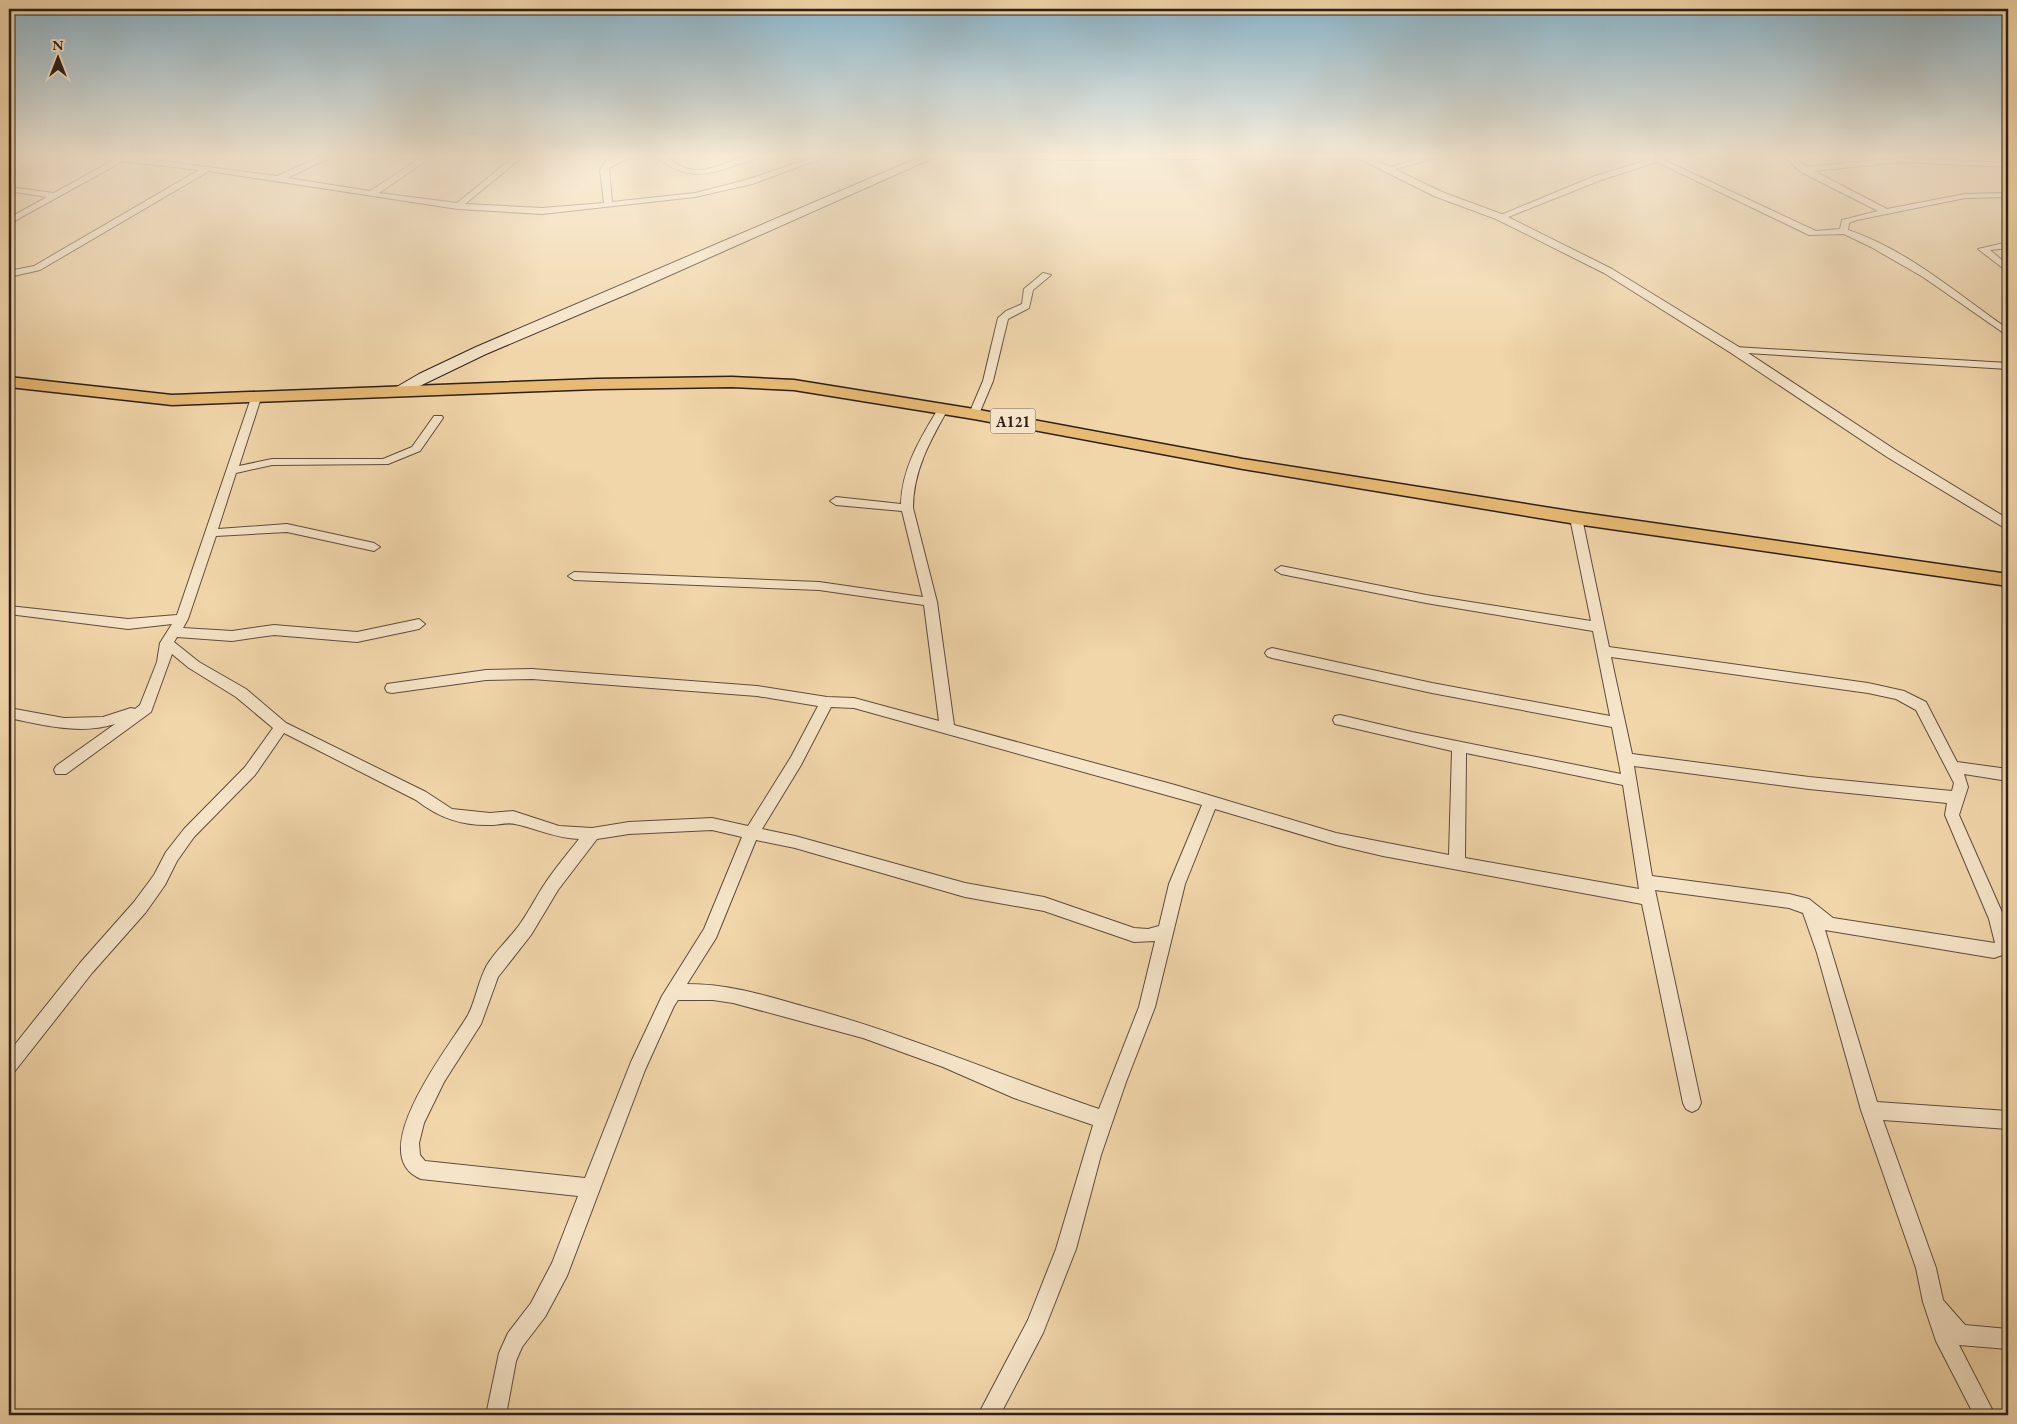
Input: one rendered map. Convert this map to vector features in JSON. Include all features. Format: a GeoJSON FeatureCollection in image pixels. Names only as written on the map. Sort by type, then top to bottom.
{"type":"FeatureCollection","features":[{"type":"Feature","properties":{"kind":"main road"},"geometry":{"type":"LineString","coordinates":[[474,353],[479,348],[582,300],[766,220]]}},
{"type":"Feature","properties":{"kind":"main road"},"geometry":{"type":"LineString","coordinates":[[396,392],[474,353],[629,288],[781,220]]}},
{"type":"Feature","properties":{"kind":"main road","name":"A121"},"geometry":{"type":"LineString","coordinates":[[9,382],[148,398],[256,398],[598,384],[747,382],[794,385],[974,414],[1253,466],[1576,518],[2008,580]]}},
{"type":"Feature","properties":{"kind":"street"},"geometry":{"type":"LineString","coordinates":[[9,274],[36,268],[116,220]]}},
{"type":"Feature","properties":{"kind":"street"},"geometry":{"type":"LineString","coordinates":[[1507,220],[1608,271],[1735,350],[1892,454],[2008,525]]}},
{"type":"Feature","properties":{"kind":"street"},"geometry":{"type":"LineString","coordinates":[[1786,220],[1812,233],[1822,234],[1844,231],[1912,264],[2008,333]]}},
{"type":"Feature","properties":{"kind":"street"},"geometry":{"type":"LineString","coordinates":[[1844,231],[1845,222],[1849,220]]}},
{"type":"Feature","properties":{"kind":"street"},"geometry":{"type":"LineString","coordinates":[[2008,245],[1982,249],[2008,269]]}},
{"type":"Feature","properties":{"kind":"street"},"geometry":{"type":"LineString","coordinates":[[974,414],[988,381],[1003,318],[1026,306],[1029,289],[1046,275]]}},
{"type":"Feature","properties":{"kind":"street"},"geometry":{"type":"LineString","coordinates":[[1735,350],[2008,366]]}},
{"type":"Feature","properties":{"kind":"street"},"geometry":{"type":"LineString","coordinates":[[61,770],[146,708],[164,662],[170,638],[182,619],[256,398]]}},
{"type":"Feature","properties":{"kind":"street"},"geometry":{"type":"LineString","coordinates":[[943,409],[924,439],[916,460],[906,498],[931,602],[947,727]]}},
{"type":"Feature","properties":{"kind":"street"},"geometry":{"type":"LineString","coordinates":[[232,471],[272,462],[334,460],[384,462],[416,449],[438,418]]}},
{"type":"Feature","properties":{"kind":"street"},"geometry":{"type":"LineString","coordinates":[[836,501],[907,508]]}},
{"type":"Feature","properties":{"kind":"street"},"geometry":{"type":"LineString","coordinates":[[1576,518],[1626,759],[1649,898],[1692,1103]]}},
{"type":"Feature","properties":{"kind":"street"},"geometry":{"type":"LineString","coordinates":[[210,533],[287,528],[374,547]]}},
{"type":"Feature","properties":{"kind":"street"},"geometry":{"type":"LineString","coordinates":[[1281,570],[1426,599],[1598,627]]}},
{"type":"Feature","properties":{"kind":"street"},"geometry":{"type":"LineString","coordinates":[[574,576],[819,586],[931,602]]}},
{"type":"Feature","properties":{"kind":"street"},"geometry":{"type":"LineString","coordinates":[[9,610],[128,624],[182,619]]}},
{"type":"Feature","properties":{"kind":"street"},"geometry":{"type":"LineString","coordinates":[[170,638],[191,632],[232,636],[274,630],[357,637],[419,624]]}},
{"type":"Feature","properties":{"kind":"street"},"geometry":{"type":"LineString","coordinates":[[170,638],[194,665],[241,693],[281,727],[293,731],[421,796],[436,808],[450,815],[490,819],[513,817],[559,832],[592,834],[629,828],[712,824],[795,842],[829,854],[965,890],[1044,904],[1134,935],[1148,936],[1167,931]]}},
{"type":"Feature","properties":{"kind":"street"},"geometry":{"type":"LineString","coordinates":[[1603,651],[1868,688],[1899,695],[1921,706],[1961,783],[1961,790],[1951,806],[1952,815],[1997,920],[2003,938],[2003,948],[1994,951],[1848,928],[1829,924],[1817,916],[1809,907],[1789,901],[1646,882]]}},
{"type":"Feature","properties":{"kind":"street"},"geometry":{"type":"LineString","coordinates":[[1272,653],[1432,688],[1618,723]]}},
{"type":"Feature","properties":{"kind":"street"},"geometry":{"type":"LineString","coordinates":[[392,688],[486,674],[532,674],[757,691],[827,702],[854,704],[947,727],[1019,750],[1210,802],[1336,839],[1649,898]]}},
{"type":"Feature","properties":{"kind":"street"},"geometry":{"type":"LineString","coordinates":[[496,1415],[506,1360],[515,1340],[538,1310],[560,1269],[637,1068],[674,992],[710,933],[751,833],[796,761],[827,702]]}},
{"type":"Feature","properties":{"kind":"street"},"geometry":{"type":"LineString","coordinates":[[9,713],[64,723],[88,723],[103,722],[146,708]]}},
{"type":"Feature","properties":{"kind":"street"},"geometry":{"type":"LineString","coordinates":[[1340,720],[1629,780]]}},
{"type":"Feature","properties":{"kind":"street"},"geometry":{"type":"LineString","coordinates":[[9,1065],[86,968],[140,907],[160,880],[171,857],[189,833],[250,771],[281,727]]}},
{"type":"Feature","properties":{"kind":"street"},"geometry":{"type":"LineString","coordinates":[[1457,863],[1456,830],[1459,746]]}},
{"type":"Feature","properties":{"kind":"street"},"geometry":{"type":"LineString","coordinates":[[1626,759],[1808,783],[1955,798]]}},
{"type":"Feature","properties":{"kind":"street"},"geometry":{"type":"LineString","coordinates":[[1952,767],[2008,775]]}},
{"type":"Feature","properties":{"kind":"street"},"geometry":{"type":"LineString","coordinates":[[988,1415],[1036,1326],[1066,1248],[1104,1120],[1147,1006],[1167,931],[1177,884],[1210,802]]}},
{"type":"Feature","properties":{"kind":"street"},"geometry":{"type":"LineString","coordinates":[[590,1188],[421,1170],[413,1167],[409,1148],[413,1124],[450,1054],[477,1014],[493,970],[526,928],[558,878],[592,834]]}},
{"type":"Feature","properties":{"kind":"street"},"geometry":{"type":"LineString","coordinates":[[1809,907],[1825,953],[1870,1110],[1912,1224],[1926,1268],[1933,1302],[1946,1341],[1985,1415]]}},
{"type":"Feature","properties":{"kind":"street"},"geometry":{"type":"LineString","coordinates":[[674,992],[713,992],[733,995],[863,1030],[946,1060],[1014,1089],[1104,1120]]}},
{"type":"Feature","properties":{"kind":"street"},"geometry":{"type":"LineString","coordinates":[[1870,1110],[1984,1120],[2008,1120]]}},
{"type":"Feature","properties":{"kind":"street"},"geometry":{"type":"LineString","coordinates":[[1933,1302],[1960,1335],[2008,1338]]}}]}
